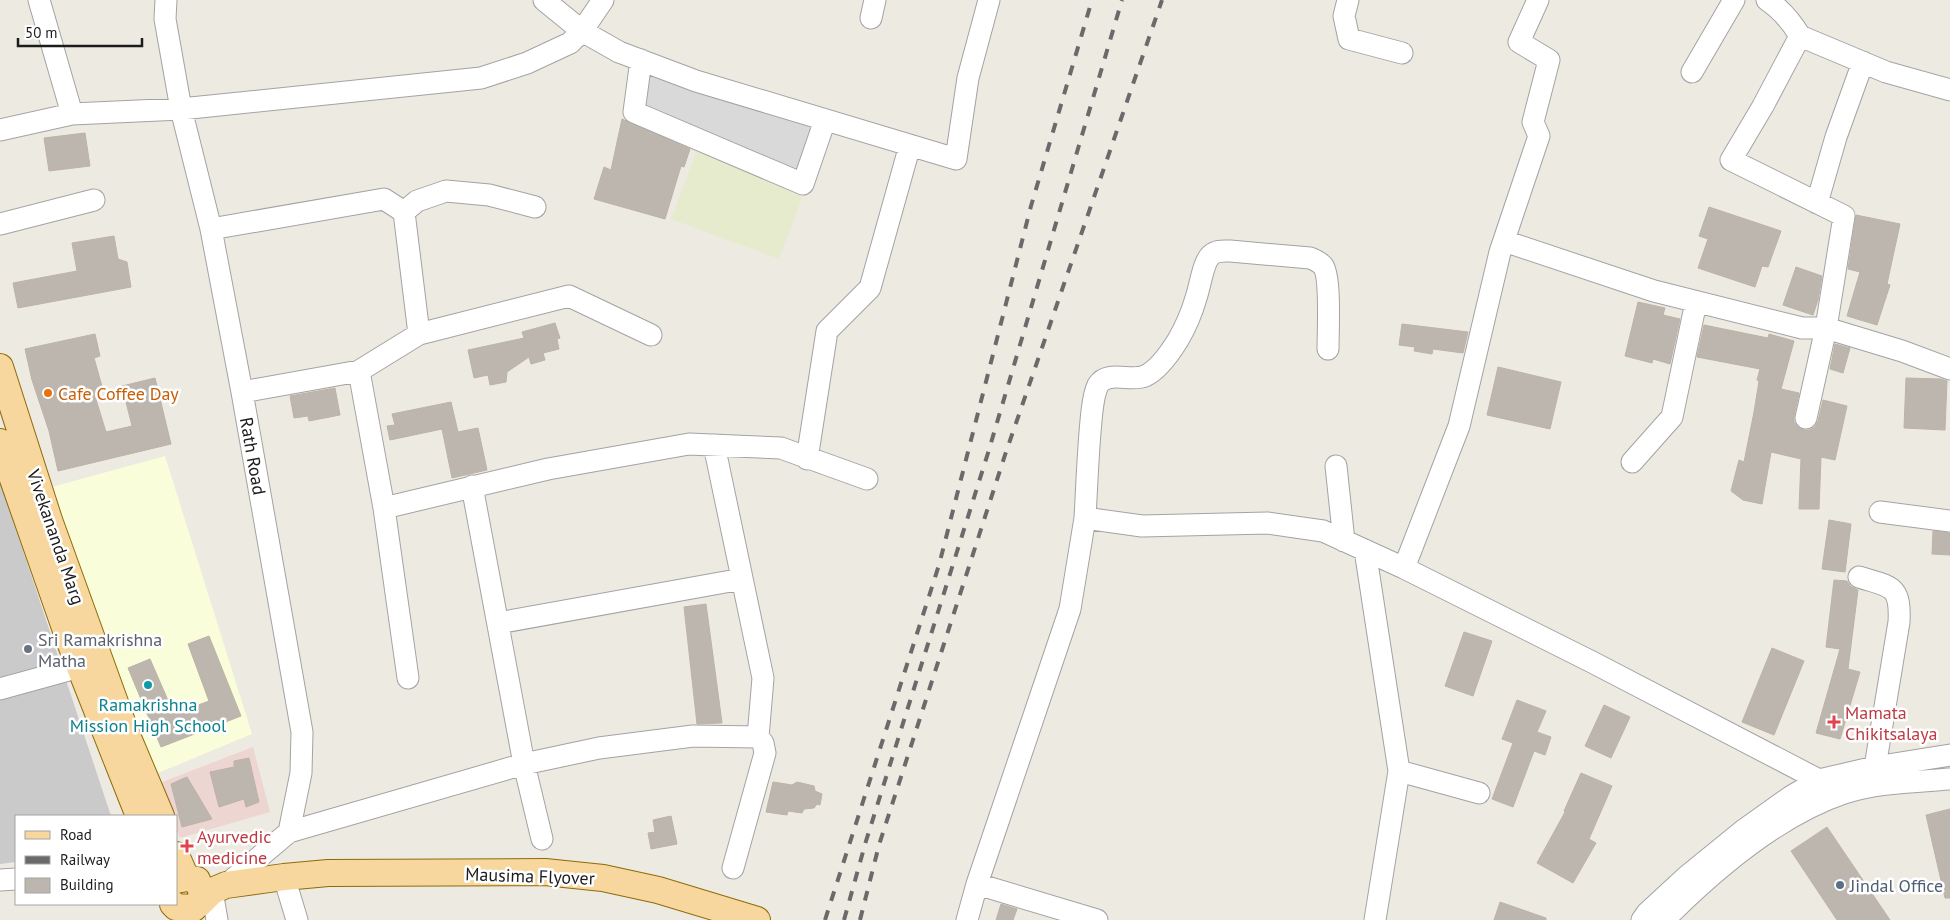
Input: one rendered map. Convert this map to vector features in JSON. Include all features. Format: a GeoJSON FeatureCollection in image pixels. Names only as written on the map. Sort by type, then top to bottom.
{"type":"FeatureCollection","features":[{"type":"Feature","properties":{"kind":"main road","name":"Vivekananda Marg"},"geometry":{"type":"LineString","coordinates":[[0,367],[49,520],[126,733],[160,815]]}},
{"type":"Feature","properties":{"kind":"main road","name":"Vivekananda Marg"},"geometry":{"type":"LineString","coordinates":[[0,442],[80,667],[139,815]]}},
{"type":"Feature","properties":{"kind":"main road"},"geometry":{"type":"LineString","coordinates":[[179,871],[196,880],[201,890],[202,898],[213,900]]}},
{"type":"Feature","properties":{"kind":"main road","name":"Mausima Flyover"},"geometry":{"type":"LineString","coordinates":[[174,905],[182,908],[194,908],[284,877],[328,874],[545,872],[603,878],[658,890],[757,920]]}},
{"type":"Feature","properties":{"kind":"street"},"geometry":{"type":"LineString","coordinates":[[38,0],[72,114]]}},
{"type":"Feature","properties":{"kind":"street","name":"Rath Road"},"geometry":{"type":"LineString","coordinates":[[166,0],[165,19],[181,109],[210,229],[242,392],[302,732],[301,773],[289,832]]}},
{"type":"Feature","properties":{"kind":"street"},"geometry":{"type":"LineString","coordinates":[[544,0],[582,31],[619,52],[696,81],[956,159],[968,78],[989,0]]}},
{"type":"Feature","properties":{"kind":"street"},"geometry":{"type":"LineString","coordinates":[[0,130],[72,114],[181,109],[481,78],[527,63],[570,43],[582,31],[604,0]]}},
{"type":"Feature","properties":{"kind":"street"},"geometry":{"type":"LineString","coordinates":[[1348,0],[1344,16],[1349,39],[1402,53]]}},
{"type":"Feature","properties":{"kind":"street"},"geometry":{"type":"LineString","coordinates":[[1404,568],[1460,426],[1504,241],[1540,136],[1533,122],[1549,60],[1519,42],[1538,0]]}},
{"type":"Feature","properties":{"kind":"street"},"geometry":{"type":"LineString","coordinates":[[1692,72],[1734,0]]}},
{"type":"Feature","properties":{"kind":"street"},"geometry":{"type":"LineString","coordinates":[[1767,0],[1778,7],[1792,22],[1800,36],[1886,72],[1950,90]]}},
{"type":"Feature","properties":{"kind":"street"},"geometry":{"type":"LineString","coordinates":[[1800,36],[1763,106],[1731,160],[1844,216],[1826,328],[1806,418]]}},
{"type":"Feature","properties":{"kind":"street"},"geometry":{"type":"LineString","coordinates":[[641,60],[634,112],[802,184],[825,120]]}},
{"type":"Feature","properties":{"kind":"street"},"geometry":{"type":"LineString","coordinates":[[1817,203],[1836,137],[1864,62]]}},
{"type":"Feature","properties":{"kind":"street"},"geometry":{"type":"LineString","coordinates":[[807,459],[827,331],[870,288],[910,145]]}},
{"type":"Feature","properties":{"kind":"street"},"geometry":{"type":"LineString","coordinates":[[404,212],[417,202],[446,192],[489,195],[535,207]]}},
{"type":"Feature","properties":{"kind":"street"},"geometry":{"type":"LineString","coordinates":[[210,229],[384,199],[404,212],[419,334]]}},
{"type":"Feature","properties":{"kind":"street"},"geometry":{"type":"LineString","coordinates":[[0,224],[94,200]]}},
{"type":"Feature","properties":{"kind":"street"},"geometry":{"type":"LineString","coordinates":[[1504,241],[1654,291],[1802,328],[1826,328],[1902,351],[1950,369]]}},
{"type":"Feature","properties":{"kind":"street"},"geometry":{"type":"LineString","coordinates":[[967,920],[977,884],[1070,609],[1086,518],[1090,428],[1094,395],[1098,385],[1102,380],[1114,377],[1143,378],[1154,371],[1178,340],[1196,300],[1211,255],[1219,251],[1230,250],[1310,258],[1318,261],[1322,265],[1327,277],[1328,348]]}},
{"type":"Feature","properties":{"kind":"street"},"geometry":{"type":"LineString","coordinates":[[242,392],[360,371],[419,334],[569,296],[651,335]]}},
{"type":"Feature","properties":{"kind":"street"},"geometry":{"type":"LineString","coordinates":[[1632,462],[1672,417],[1696,302]]}},
{"type":"Feature","properties":{"kind":"street"},"geometry":{"type":"LineString","coordinates":[[360,371],[384,508],[408,678]]}},
{"type":"Feature","properties":{"kind":"street"},"geometry":{"type":"LineString","coordinates":[[384,508],[548,469],[689,444],[781,448],[867,480]]}},
{"type":"Feature","properties":{"kind":"street"},"geometry":{"type":"LineString","coordinates":[[714,445],[763,678],[758,737],[763,744],[765,753],[733,868]]}},
{"type":"Feature","properties":{"kind":"street"},"geometry":{"type":"LineString","coordinates":[[1336,466],[1344,541]]}},
{"type":"Feature","properties":{"kind":"street"},"geometry":{"type":"LineString","coordinates":[[472,486],[524,764],[542,840]]}},
{"type":"Feature","properties":{"kind":"street"},"geometry":{"type":"LineString","coordinates":[[1880,512],[1950,521]]}},
{"type":"Feature","properties":{"kind":"street"},"geometry":{"type":"LineString","coordinates":[[1086,518],[1142,526],[1267,523],[1324,531],[1404,568],[1592,662],[1819,780]]}},
{"type":"Feature","properties":{"kind":"street"},"geometry":{"type":"LineString","coordinates":[[1365,550],[1399,770],[1375,920]]}},
{"type":"Feature","properties":{"kind":"street"},"geometry":{"type":"LineString","coordinates":[[1859,577],[1889,587],[1896,593],[1899,601],[1899,622],[1879,776]]}},
{"type":"Feature","properties":{"kind":"street"},"geometry":{"type":"LineString","coordinates":[[498,623],[742,579]]}},
{"type":"Feature","properties":{"kind":"street"},"geometry":{"type":"LineString","coordinates":[[0,689],[80,667]]}},
{"type":"Feature","properties":{"kind":"street"},"geometry":{"type":"LineString","coordinates":[[213,900],[289,832],[524,764],[598,748],[693,736],[758,737]]}},
{"type":"Feature","properties":{"kind":"street"},"geometry":{"type":"LineString","coordinates":[[1664,920],[1722,866],[1759,838],[1806,810],[1879,776],[1950,755]]}},
{"type":"Feature","properties":{"kind":"street"},"geometry":{"type":"LineString","coordinates":[[1399,770],[1480,793]]}},
{"type":"Feature","properties":{"kind":"street"},"geometry":{"type":"LineString","coordinates":[[1642,920],[1647,913],[1686,877],[1745,829],[1790,797],[1819,780],[1879,776],[1950,779]]}},
{"type":"Feature","properties":{"kind":"street"},"geometry":{"type":"LineString","coordinates":[[284,877],[297,920]]}},
{"type":"Feature","properties":{"kind":"street"},"geometry":{"type":"LineString","coordinates":[[0,880],[15,879]]}},
{"type":"Feature","properties":{"kind":"street"},"geometry":{"type":"LineString","coordinates":[[977,884],[1097,920]]}},
{"type":"Feature","properties":{"kind":"shaded area"},"geometry":{"type":"Polygon","coordinates":[[[643,67],[818,127],[801,179],[638,110],[643,67]]]}},
{"type":"Feature","properties":{"kind":"shaded area"},"geometry":{"type":"Polygon","coordinates":[[[697,150],[805,190],[779,259],[671,219],[697,150]]]}},
{"type":"Feature","properties":{"kind":"shaded area"},"geometry":{"type":"Polygon","coordinates":[[[165,456],[252,734],[153,775],[48,488],[165,456]]]}},
{"type":"Feature","properties":{"kind":"shaded area","name":"Sri Ramakrishna Matha"},"geometry":{"type":"Polygon","coordinates":[[[0,481],[111,815],[15,815],[15,862],[0,864],[0,481]]]}},
{"type":"Feature","properties":{"kind":"shaded area"},"geometry":{"type":"Polygon","coordinates":[[[253,747],[270,812],[180,838],[178,834],[178,815],[171,815],[157,784],[253,747]]]}},
{"type":"Feature","properties":{"kind":"building"},"geometry":{"type":"Polygon","coordinates":[[[622,119],[690,149],[684,167],[681,166],[665,219],[594,199],[604,167],[611,170],[622,119]]]}},
{"type":"Feature","properties":{"kind":"building"},"geometry":{"type":"Polygon","coordinates":[[[85,133],[90,166],[49,171],[44,138],[85,133]]]}},
{"type":"Feature","properties":{"kind":"building"},"geometry":{"type":"Polygon","coordinates":[[[1709,207],[1781,231],[1768,267],[1762,266],[1755,287],[1698,268],[1708,239],[1699,236],[1709,207]]]}},
{"type":"Feature","properties":{"kind":"building"},"geometry":{"type":"Polygon","coordinates":[[[1856,215],[1900,224],[1887,284],[1890,285],[1877,325],[1847,316],[1860,272],[1848,269],[1856,215]]]}},
{"type":"Feature","properties":{"kind":"building"},"geometry":{"type":"Polygon","coordinates":[[[114,236],[118,259],[127,262],[131,287],[18,308],[13,283],[77,271],[72,243],[114,236]]]}},
{"type":"Feature","properties":{"kind":"building"},"geometry":{"type":"Polygon","coordinates":[[[1796,267],[1822,276],[1813,315],[1783,305],[1796,267]]]}},
{"type":"Feature","properties":{"kind":"building"},"geometry":{"type":"Polygon","coordinates":[[[1638,302],[1665,308],[1663,315],[1680,319],[1670,364],[1653,359],[1652,363],[1625,356],[1638,302]]]}},
{"type":"Feature","properties":{"kind":"building"},"geometry":{"type":"Polygon","coordinates":[[[555,323],[560,338],[557,339],[559,349],[543,353],[545,360],[531,364],[529,357],[507,372],[506,382],[490,385],[488,375],[474,378],[468,350],[524,338],[522,332],[555,323]]]}},
{"type":"Feature","properties":{"kind":"building"},"geometry":{"type":"Polygon","coordinates":[[[1402,324],[1468,332],[1463,353],[1433,349],[1432,354],[1414,351],[1415,347],[1399,345],[1402,324]]]}},
{"type":"Feature","properties":{"kind":"building"},"geometry":{"type":"Polygon","coordinates":[[[1704,325],[1768,338],[1769,334],[1794,341],[1781,389],[1799,393],[1794,416],[1794,422],[1798,427],[1809,430],[1815,427],[1823,400],[1847,406],[1835,460],[1821,457],[1819,509],[1799,509],[1801,459],[1771,452],[1762,504],[1743,500],[1731,491],[1739,460],[1744,462],[1760,369],[1697,357],[1704,325]]]}},
{"type":"Feature","properties":{"kind":"building"},"geometry":{"type":"Polygon","coordinates":[[[95,334],[100,356],[94,358],[103,390],[94,393],[106,432],[132,426],[122,386],[155,378],[171,444],[58,471],[49,431],[32,380],[25,349],[95,334]]]}},
{"type":"Feature","properties":{"kind":"building"},"geometry":{"type":"Polygon","coordinates":[[[1835,344],[1850,348],[1843,373],[1830,369],[1835,344]]]}},
{"type":"Feature","properties":{"kind":"building"},"geometry":{"type":"Polygon","coordinates":[[[1498,367],[1561,382],[1550,429],[1487,415],[1498,367]]]}},
{"type":"Feature","properties":{"kind":"building"},"geometry":{"type":"Polygon","coordinates":[[[1906,378],[1941,379],[1947,381],[1945,430],[1904,428],[1906,378]]]}},
{"type":"Feature","properties":{"kind":"building"},"geometry":{"type":"Polygon","coordinates":[[[335,388],[340,415],[309,421],[308,416],[294,418],[290,396],[335,388]]]}},
{"type":"Feature","properties":{"kind":"building"},"geometry":{"type":"Polygon","coordinates":[[[451,402],[458,432],[478,428],[487,470],[452,478],[442,429],[390,440],[387,426],[395,425],[392,414],[451,402]]]}},
{"type":"Feature","properties":{"kind":"building"},"geometry":{"type":"Polygon","coordinates":[[[1829,520],[1851,524],[1845,572],[1822,569],[1829,520]]]}},
{"type":"Feature","properties":{"kind":"building"},"geometry":{"type":"Polygon","coordinates":[[[1933,531],[1950,533],[1950,555],[1932,554],[1933,531]]]}},
{"type":"Feature","properties":{"kind":"building"},"geometry":{"type":"Polygon","coordinates":[[[1834,580],[1847,581],[1850,586],[1858,590],[1848,669],[1860,672],[1840,739],[1816,733],[1840,649],[1826,647],[1834,580]]]}},
{"type":"Feature","properties":{"kind":"building"},"geometry":{"type":"Polygon","coordinates":[[[706,604],[722,723],[697,724],[684,607],[706,604]]]}},
{"type":"Feature","properties":{"kind":"building"},"geometry":{"type":"Polygon","coordinates":[[[1464,632],[1492,641],[1473,696],[1445,686],[1464,632]]]}},
{"type":"Feature","properties":{"kind":"building","name":"Ramakrishna Mission High School"},"geometry":{"type":"Polygon","coordinates":[[[209,636],[241,716],[161,747],[128,668],[150,659],[174,714],[209,701],[188,644],[209,636]]]}},
{"type":"Feature","properties":{"kind":"building"},"geometry":{"type":"Polygon","coordinates":[[[1772,648],[1804,661],[1774,735],[1742,722],[1772,648]]]}},
{"type":"Feature","properties":{"kind":"building"},"geometry":{"type":"Polygon","coordinates":[[[1517,700],[1546,711],[1537,732],[1551,737],[1545,755],[1534,751],[1513,807],[1492,799],[1513,743],[1502,739],[1517,700]]]}},
{"type":"Feature","properties":{"kind":"building"},"geometry":{"type":"Polygon","coordinates":[[[1604,705],[1630,717],[1611,758],[1585,746],[1604,705]]]}},
{"type":"Feature","properties":{"kind":"building"},"geometry":{"type":"Polygon","coordinates":[[[249,758],[259,802],[246,807],[244,799],[219,807],[210,772],[234,767],[234,761],[249,758]]]}},
{"type":"Feature","properties":{"kind":"building"},"geometry":{"type":"Polygon","coordinates":[[[1581,773],[1612,786],[1589,839],[1596,843],[1573,883],[1537,863],[1565,812],[1581,773]]]}},
{"type":"Feature","properties":{"kind":"building"},"geometry":{"type":"Polygon","coordinates":[[[187,777],[212,819],[182,827],[171,784],[187,777]]]}},
{"type":"Feature","properties":{"kind":"building"},"geometry":{"type":"Polygon","coordinates":[[[773,782],[792,785],[797,782],[814,786],[815,791],[822,794],[820,805],[817,804],[814,808],[804,809],[802,813],[788,811],[787,815],[766,812],[773,782]]]}},
{"type":"Feature","properties":{"kind":"building"},"geometry":{"type":"Polygon","coordinates":[[[1950,809],[1950,898],[1945,898],[1926,815],[1950,809]]]}},
{"type":"Feature","properties":{"kind":"building"},"geometry":{"type":"Polygon","coordinates":[[[671,816],[677,844],[651,849],[648,833],[655,832],[653,820],[671,816]]]}},
{"type":"Feature","properties":{"kind":"building","name":"Jindal Office"},"geometry":{"type":"Polygon","coordinates":[[[1827,827],[1890,920],[1837,920],[1791,851],[1827,827]]]}},
{"type":"Feature","properties":{"kind":"building"},"geometry":{"type":"Polygon","coordinates":[[[1500,902],[1546,918],[1546,920],[1494,920],[1500,902]]]}},
{"type":"Feature","properties":{"kind":"building"},"geometry":{"type":"Polygon","coordinates":[[[1001,904],[1017,909],[1013,920],[996,920],[1001,904]]]}},
{"type":"Feature","properties":{"kind":"railway"},"geometry":{"type":"LineString","coordinates":[[825,920],[939,565],[1031,206],[1092,0]]}},
{"type":"Feature","properties":{"kind":"railway"},"geometry":{"type":"LineString","coordinates":[[844,920],[866,841],[988,453],[1122,0]]}},
{"type":"Feature","properties":{"kind":"railway"},"geometry":{"type":"LineString","coordinates":[[860,920],[879,845],[1005,455],[1162,0]]}},
{"type":"Feature","properties":{"kind":"place","name":"Cafe Coffee Day"},"geometry":{"type":"Point","coordinates":[48,393]}},
{"type":"Feature","properties":{"kind":"place","name":"Sri Ramakrishna Matha"},"geometry":{"type":"Point","coordinates":[28,649]}},
{"type":"Feature","properties":{"kind":"place","name":"Ramakrishna Mission High School"},"geometry":{"type":"Point","coordinates":[148,685]}},
{"type":"Feature","properties":{"kind":"place","name":"Mamata Chikitsalaya"},"geometry":{"type":"Point","coordinates":[1834,722]}},
{"type":"Feature","properties":{"kind":"place","name":"Ayurvedic medicine"},"geometry":{"type":"Point","coordinates":[187,846]}},
{"type":"Feature","properties":{"kind":"place","name":"Jindal Office"},"geometry":{"type":"Point","coordinates":[1840,885]}}]}
